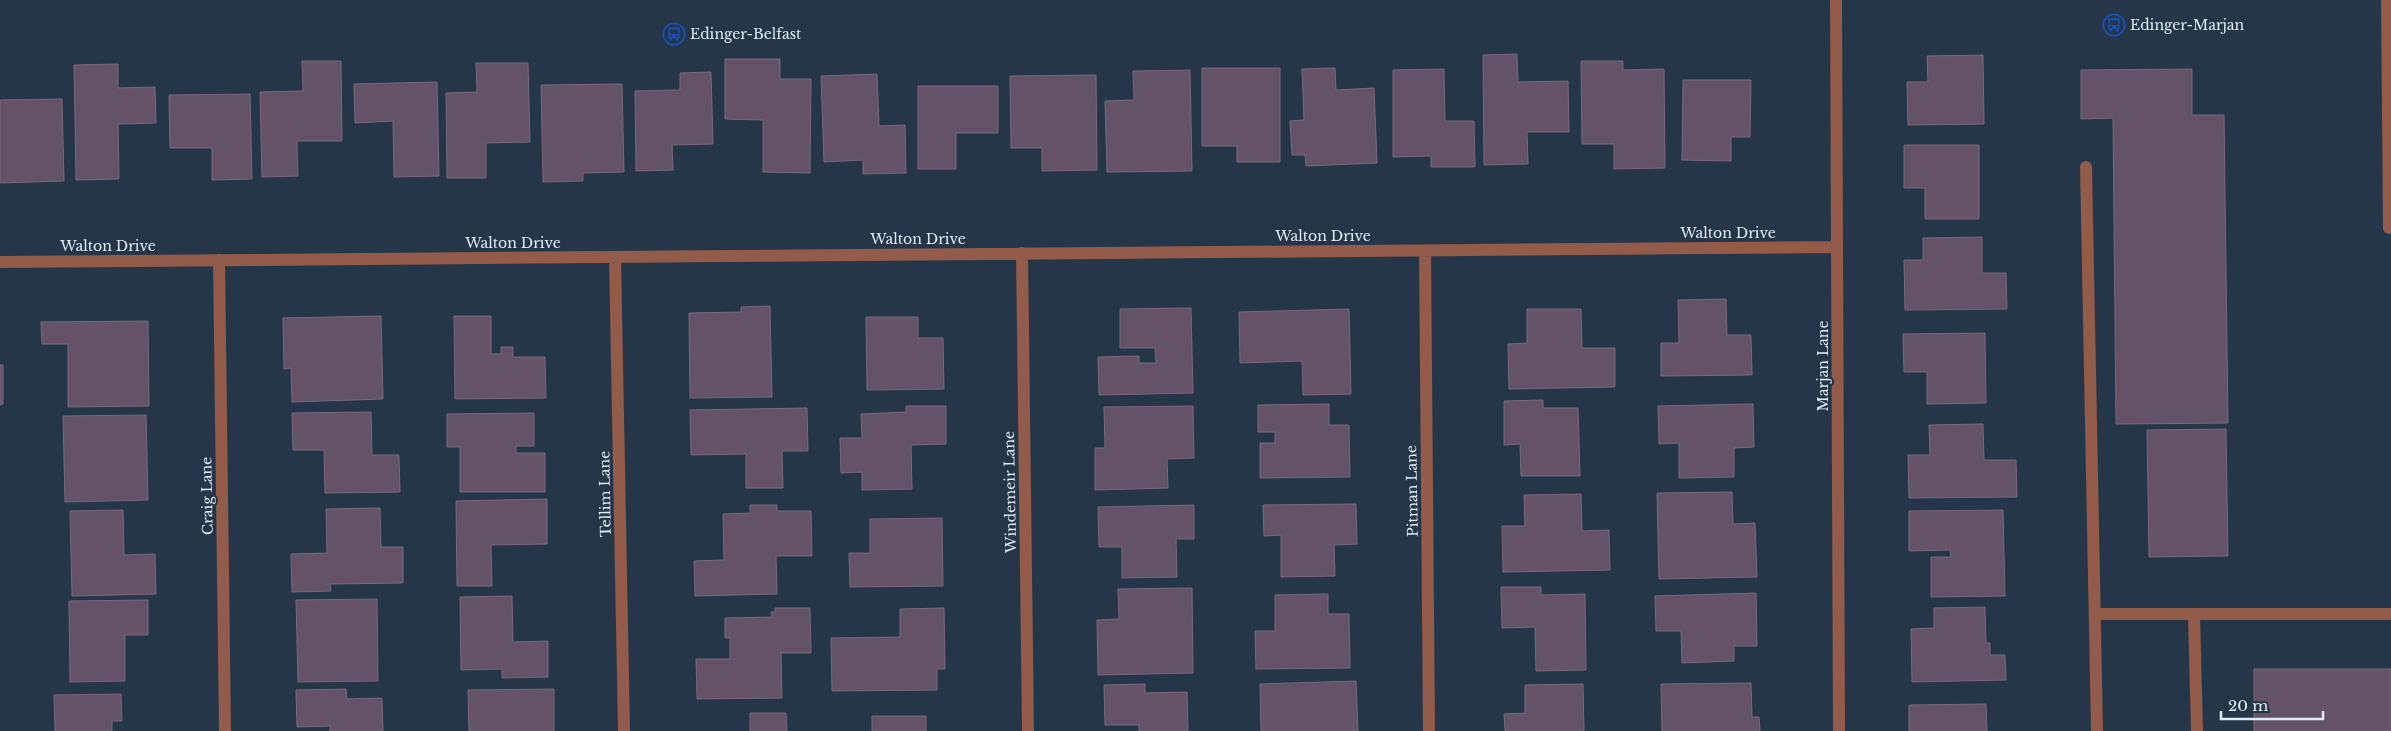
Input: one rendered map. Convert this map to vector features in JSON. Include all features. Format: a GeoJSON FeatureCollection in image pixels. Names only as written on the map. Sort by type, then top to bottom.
{"type":"FeatureCollection","features":[{"type":"Feature","properties":{"kind":"street","name":"Marjan Lane"},"geometry":{"type":"LineString","coordinates":[[1836,0],[1840,731]]}},
{"type":"Feature","properties":{"kind":"street"},"geometry":{"type":"LineString","coordinates":[[2387,0],[2389,228]]}},
{"type":"Feature","properties":{"kind":"street"},"geometry":{"type":"LineString","coordinates":[[2086,167],[2096,731]]}},
{"type":"Feature","properties":{"kind":"street","name":"Walton Drive"},"geometry":{"type":"LineString","coordinates":[[0,262],[1837,247]]}},
{"type":"Feature","properties":{"kind":"street","name":"Pitman Lane"},"geometry":{"type":"LineString","coordinates":[[1425,250],[1429,731]]}},
{"type":"Feature","properties":{"kind":"street","name":"Windemeir Lane"},"geometry":{"type":"LineString","coordinates":[[1022,253],[1028,731]]}},
{"type":"Feature","properties":{"kind":"street","name":"Tellim Lane"},"geometry":{"type":"LineString","coordinates":[[616,257],[624,731]]}},
{"type":"Feature","properties":{"kind":"street","name":"Craig Lane"},"geometry":{"type":"LineString","coordinates":[[219,260],[225,731]]}},
{"type":"Feature","properties":{"kind":"street"},"geometry":{"type":"LineString","coordinates":[[2095,614],[2391,614]]}},
{"type":"Feature","properties":{"kind":"street"},"geometry":{"type":"LineString","coordinates":[[2194,614],[2197,731]]}},
{"type":"Feature","properties":{"kind":"building"},"geometry":{"type":"Polygon","coordinates":[[[1517,54],[1518,82],[1568,81],[1569,132],[1527,132],[1528,164],[1484,165],[1483,55],[1517,54]]]}},
{"type":"Feature","properties":{"kind":"building"},"geometry":{"type":"Polygon","coordinates":[[[1983,55],[1984,124],[1908,125],[1907,82],[1928,82],[1927,56],[1983,55]]]}},
{"type":"Feature","properties":{"kind":"building"},"geometry":{"type":"Polygon","coordinates":[[[725,59],[780,59],[780,79],[811,79],[810,173],[763,172],[763,120],[725,119],[725,59]]]}},
{"type":"Feature","properties":{"kind":"building"},"geometry":{"type":"Polygon","coordinates":[[[302,61],[341,61],[342,141],[297,141],[298,176],[262,177],[260,92],[303,91],[302,61]]]}},
{"type":"Feature","properties":{"kind":"building"},"geometry":{"type":"Polygon","coordinates":[[[1581,61],[1623,61],[1623,70],[1664,69],[1665,168],[1614,169],[1614,144],[1582,144],[1581,61]]]}},
{"type":"Feature","properties":{"kind":"building"},"geometry":{"type":"Polygon","coordinates":[[[476,63],[528,63],[530,142],[486,143],[486,178],[447,178],[446,93],[477,92],[476,63]]]}},
{"type":"Feature","properties":{"kind":"building"},"geometry":{"type":"Polygon","coordinates":[[[118,64],[118,88],[155,87],[156,123],[118,124],[119,179],[76,180],[74,65],[118,64]]]}},
{"type":"Feature","properties":{"kind":"building"},"geometry":{"type":"Polygon","coordinates":[[[1202,68],[1280,68],[1280,162],[1237,162],[1237,146],[1202,146],[1202,68]]]}},
{"type":"Feature","properties":{"kind":"building"},"geometry":{"type":"Polygon","coordinates":[[[1335,68],[1336,90],[1374,88],[1377,163],[1306,166],[1305,155],[1292,155],[1290,121],[1304,120],[1302,69],[1335,68]]]}},
{"type":"Feature","properties":{"kind":"building"},"geometry":{"type":"Polygon","coordinates":[[[1444,69],[1445,121],[1474,121],[1475,167],[1431,167],[1431,156],[1393,157],[1393,70],[1444,69]]]}},
{"type":"Feature","properties":{"kind":"building"},"geometry":{"type":"Polygon","coordinates":[[[2192,69],[2192,115],[2224,115],[2228,423],[2116,424],[2113,118],[2081,119],[2081,70],[2192,69]]]}},
{"type":"Feature","properties":{"kind":"building"},"geometry":{"type":"Polygon","coordinates":[[[1190,70],[1192,171],[1107,172],[1105,101],[1134,100],[1133,71],[1190,70]]]}},
{"type":"Feature","properties":{"kind":"building"},"geometry":{"type":"Polygon","coordinates":[[[711,72],[713,144],[672,145],[673,170],[636,171],[635,91],[680,90],[680,73],[711,72]]]}},
{"type":"Feature","properties":{"kind":"building"},"geometry":{"type":"Polygon","coordinates":[[[877,74],[879,126],[905,125],[906,173],[863,174],[863,160],[824,162],[821,76],[877,74]]]}},
{"type":"Feature","properties":{"kind":"building"},"geometry":{"type":"Polygon","coordinates":[[[1096,75],[1097,170],[1042,171],[1042,148],[1011,148],[1010,76],[1096,75]]]}},
{"type":"Feature","properties":{"kind":"building"},"geometry":{"type":"Polygon","coordinates":[[[1683,80],[1751,80],[1750,137],[1731,137],[1731,161],[1682,160],[1683,80]]]}},
{"type":"Feature","properties":{"kind":"building"},"geometry":{"type":"Polygon","coordinates":[[[437,82],[439,176],[394,177],[393,121],[355,123],[354,84],[437,82]]]}},
{"type":"Feature","properties":{"kind":"building"},"geometry":{"type":"Polygon","coordinates":[[[622,84],[624,172],[583,173],[583,181],[543,182],[541,85],[622,84]]]}},
{"type":"Feature","properties":{"kind":"building"},"geometry":{"type":"Polygon","coordinates":[[[918,86],[998,86],[998,133],[956,133],[956,169],[918,169],[918,86]]]}},
{"type":"Feature","properties":{"kind":"building"},"geometry":{"type":"Polygon","coordinates":[[[250,94],[252,179],[212,180],[212,148],[170,148],[169,95],[250,94]]]}},
{"type":"Feature","properties":{"kind":"building"},"geometry":{"type":"Polygon","coordinates":[[[62,99],[64,181],[0,183],[0,100],[62,99]]]}},
{"type":"Feature","properties":{"kind":"building"},"geometry":{"type":"Polygon","coordinates":[[[1904,145],[1979,145],[1979,219],[1925,219],[1925,188],[1904,188],[1904,145]]]}},
{"type":"Feature","properties":{"kind":"building"},"geometry":{"type":"Polygon","coordinates":[[[1982,237],[1982,273],[2006,273],[2007,309],[1905,310],[1904,260],[1923,260],[1923,238],[1982,237]]]}},
{"type":"Feature","properties":{"kind":"building"},"geometry":{"type":"Polygon","coordinates":[[[1726,299],[1727,335],[1751,335],[1752,375],[1661,376],[1661,343],[1679,343],[1678,300],[1726,299]]]}},
{"type":"Feature","properties":{"kind":"building"},"geometry":{"type":"Polygon","coordinates":[[[770,306],[772,397],[690,398],[689,313],[741,312],[741,307],[770,306]]]}},
{"type":"Feature","properties":{"kind":"building"},"geometry":{"type":"Polygon","coordinates":[[[1191,308],[1193,393],[1099,395],[1098,357],[1139,356],[1139,363],[1156,363],[1155,348],[1120,348],[1120,309],[1191,308]]]}},
{"type":"Feature","properties":{"kind":"building"},"geometry":{"type":"Polygon","coordinates":[[[1349,309],[1351,394],[1303,395],[1302,361],[1240,363],[1239,312],[1349,309]]]}},
{"type":"Feature","properties":{"kind":"building"},"geometry":{"type":"Polygon","coordinates":[[[1527,309],[1581,309],[1582,348],[1615,348],[1615,387],[1509,389],[1508,344],[1527,343],[1527,309]]]}},
{"type":"Feature","properties":{"kind":"building"},"geometry":{"type":"Polygon","coordinates":[[[381,316],[383,399],[292,402],[291,368],[284,369],[283,318],[381,316]]]}},
{"type":"Feature","properties":{"kind":"building"},"geometry":{"type":"Polygon","coordinates":[[[454,316],[491,316],[491,354],[501,354],[501,347],[513,347],[513,357],[545,357],[546,398],[455,399],[454,316]]]}},
{"type":"Feature","properties":{"kind":"building"},"geometry":{"type":"Polygon","coordinates":[[[866,317],[918,317],[918,338],[943,338],[944,389],[867,390],[866,317]]]}},
{"type":"Feature","properties":{"kind":"building"},"geometry":{"type":"Polygon","coordinates":[[[148,321],[149,406],[68,407],[68,344],[42,344],[41,322],[148,321]]]}},
{"type":"Feature","properties":{"kind":"building"},"geometry":{"type":"Polygon","coordinates":[[[1985,333],[1986,403],[1927,404],[1927,372],[1904,372],[1903,334],[1985,333]]]}},
{"type":"Feature","properties":{"kind":"building"},"geometry":{"type":"Polygon","coordinates":[[[0,365],[3,365],[3,404],[0,405],[0,365]]]}},
{"type":"Feature","properties":{"kind":"building"},"geometry":{"type":"Polygon","coordinates":[[[1543,400],[1543,408],[1578,408],[1580,476],[1521,476],[1520,444],[1504,445],[1504,401],[1543,400]]]}},
{"type":"Feature","properties":{"kind":"building"},"geometry":{"type":"Polygon","coordinates":[[[1329,404],[1329,425],[1349,425],[1350,477],[1260,478],[1260,443],[1275,443],[1275,432],[1258,432],[1258,405],[1329,404]]]}},
{"type":"Feature","properties":{"kind":"building"},"geometry":{"type":"Polygon","coordinates":[[[1753,404],[1754,447],[1734,448],[1734,477],[1679,478],[1679,443],[1659,444],[1658,406],[1753,404]]]}},
{"type":"Feature","properties":{"kind":"building"},"geometry":{"type":"Polygon","coordinates":[[[906,406],[946,406],[946,444],[911,445],[912,489],[862,490],[862,472],[841,473],[840,438],[862,438],[861,414],[906,412],[906,406]]]}},
{"type":"Feature","properties":{"kind":"building"},"geometry":{"type":"Polygon","coordinates":[[[1193,406],[1194,458],[1167,459],[1168,488],[1095,490],[1095,448],[1105,448],[1104,407],[1193,406]]]}},
{"type":"Feature","properties":{"kind":"building"},"geometry":{"type":"Polygon","coordinates":[[[807,408],[808,451],[782,451],[783,488],[746,488],[746,454],[691,455],[690,410],[807,408]]]}},
{"type":"Feature","properties":{"kind":"building"},"geometry":{"type":"Polygon","coordinates":[[[371,412],[372,455],[399,455],[400,492],[325,493],[324,450],[293,450],[292,413],[371,412]]]}},
{"type":"Feature","properties":{"kind":"building"},"geometry":{"type":"Polygon","coordinates":[[[534,413],[534,446],[516,446],[516,453],[545,453],[545,492],[460,492],[460,447],[447,447],[447,414],[534,413]]]}},
{"type":"Feature","properties":{"kind":"building"},"geometry":{"type":"Polygon","coordinates":[[[146,415],[148,500],[65,502],[63,416],[146,415]]]}},
{"type":"Feature","properties":{"kind":"building"},"geometry":{"type":"Polygon","coordinates":[[[1983,424],[1984,460],[2016,460],[2017,497],[1909,498],[1908,455],[1930,455],[1929,425],[1983,424]]]}},
{"type":"Feature","properties":{"kind":"building"},"geometry":{"type":"Polygon","coordinates":[[[2226,429],[2228,556],[2149,557],[2147,430],[2226,429]]]}},
{"type":"Feature","properties":{"kind":"building"},"geometry":{"type":"Polygon","coordinates":[[[1732,492],[1733,524],[1755,523],[1757,577],[1659,579],[1657,493],[1732,492]]]}},
{"type":"Feature","properties":{"kind":"building"},"geometry":{"type":"Polygon","coordinates":[[[1581,494],[1582,531],[1609,530],[1610,570],[1503,572],[1502,526],[1525,526],[1524,495],[1581,494]]]}},
{"type":"Feature","properties":{"kind":"building"},"geometry":{"type":"Polygon","coordinates":[[[547,499],[547,544],[491,545],[492,586],[457,586],[456,501],[547,499]]]}},
{"type":"Feature","properties":{"kind":"building"},"geometry":{"type":"Polygon","coordinates":[[[1356,504],[1357,544],[1334,545],[1335,576],[1281,577],[1281,535],[1264,536],[1263,505],[1356,504]]]}},
{"type":"Feature","properties":{"kind":"building"},"geometry":{"type":"Polygon","coordinates":[[[750,505],[777,505],[777,511],[811,511],[812,556],[776,556],[777,594],[695,596],[694,561],[724,560],[723,514],[750,513],[750,505]]]}},
{"type":"Feature","properties":{"kind":"building"},"geometry":{"type":"Polygon","coordinates":[[[1194,505],[1194,539],[1176,539],[1177,577],[1122,578],[1122,547],[1099,547],[1098,507],[1194,505]]]}},
{"type":"Feature","properties":{"kind":"building"},"geometry":{"type":"Polygon","coordinates":[[[380,508],[381,547],[403,547],[403,583],[330,584],[331,591],[292,592],[291,554],[327,553],[326,509],[380,508]]]}},
{"type":"Feature","properties":{"kind":"building"},"geometry":{"type":"Polygon","coordinates":[[[123,510],[124,555],[155,554],[156,594],[72,596],[70,511],[123,510]]]}},
{"type":"Feature","properties":{"kind":"building"},"geometry":{"type":"Polygon","coordinates":[[[2003,510],[2005,596],[1931,597],[1931,557],[1951,557],[1950,550],[1909,551],[1909,511],[2003,510]]]}},
{"type":"Feature","properties":{"kind":"building"},"geometry":{"type":"Polygon","coordinates":[[[942,518],[943,586],[850,587],[849,553],[870,553],[870,519],[942,518]]]}},
{"type":"Feature","properties":{"kind":"building"},"geometry":{"type":"Polygon","coordinates":[[[1501,587],[1541,587],[1541,595],[1585,594],[1586,670],[1536,671],[1535,627],[1502,628],[1501,587]]]}},
{"type":"Feature","properties":{"kind":"building"},"geometry":{"type":"Polygon","coordinates":[[[1192,588],[1193,673],[1098,675],[1097,620],[1119,619],[1118,589],[1192,588]]]}},
{"type":"Feature","properties":{"kind":"building"},"geometry":{"type":"Polygon","coordinates":[[[1756,593],[1757,646],[1734,646],[1734,661],[1682,663],[1681,631],[1656,631],[1655,596],[1756,593]]]}},
{"type":"Feature","properties":{"kind":"building"},"geometry":{"type":"Polygon","coordinates":[[[1328,594],[1328,614],[1349,614],[1350,668],[1256,669],[1255,631],[1275,631],[1275,595],[1328,594]]]}},
{"type":"Feature","properties":{"kind":"building"},"geometry":{"type":"Polygon","coordinates":[[[512,596],[513,642],[548,641],[548,677],[502,678],[502,669],[461,670],[460,597],[512,596]]]}},
{"type":"Feature","properties":{"kind":"building"},"geometry":{"type":"Polygon","coordinates":[[[377,599],[378,681],[298,682],[296,600],[377,599]]]}},
{"type":"Feature","properties":{"kind":"building"},"geometry":{"type":"Polygon","coordinates":[[[148,600],[148,635],[125,635],[125,681],[70,682],[69,601],[148,600]]]}},
{"type":"Feature","properties":{"kind":"building"},"geometry":{"type":"Polygon","coordinates":[[[1985,607],[1986,643],[1990,643],[1990,655],[2005,655],[2006,680],[1912,682],[1911,629],[1934,628],[1934,608],[1985,607]]]}},
{"type":"Feature","properties":{"kind":"building"},"geometry":{"type":"Polygon","coordinates":[[[775,608],[810,608],[811,653],[781,653],[782,698],[697,699],[696,659],[730,659],[730,638],[725,638],[725,618],[772,617],[771,612],[775,612],[775,608]]]}},
{"type":"Feature","properties":{"kind":"building"},"geometry":{"type":"Polygon","coordinates":[[[944,608],[945,669],[937,669],[937,690],[832,691],[831,638],[900,637],[900,609],[944,608]]]}},
{"type":"Feature","properties":{"kind":"building"},"geometry":{"type":"Polygon","coordinates":[[[2254,669],[2391,669],[2391,731],[2254,731],[2254,669]]]}},
{"type":"Feature","properties":{"kind":"building"},"geometry":{"type":"Polygon","coordinates":[[[1356,681],[1358,731],[1261,731],[1260,684],[1356,681]]]}},
{"type":"Feature","properties":{"kind":"building"},"geometry":{"type":"Polygon","coordinates":[[[1751,683],[1752,717],[1759,717],[1760,731],[1662,731],[1661,684],[1751,683]]]}},
{"type":"Feature","properties":{"kind":"building"},"geometry":{"type":"Polygon","coordinates":[[[1145,684],[1145,693],[1187,692],[1188,731],[1139,731],[1139,725],[1105,725],[1104,685],[1145,684]]]}},
{"type":"Feature","properties":{"kind":"building"},"geometry":{"type":"Polygon","coordinates":[[[1583,684],[1584,731],[1505,731],[1504,714],[1525,713],[1525,685],[1583,684]]]}},
{"type":"Feature","properties":{"kind":"building"},"geometry":{"type":"Polygon","coordinates":[[[346,689],[347,699],[382,698],[383,731],[330,731],[330,726],[297,727],[296,690],[346,689]]]}},
{"type":"Feature","properties":{"kind":"building"},"geometry":{"type":"Polygon","coordinates":[[[554,689],[554,731],[469,731],[468,690],[554,689]]]}},
{"type":"Feature","properties":{"kind":"building"},"geometry":{"type":"Polygon","coordinates":[[[121,694],[122,721],[112,721],[112,731],[55,731],[54,695],[121,694]]]}},
{"type":"Feature","properties":{"kind":"building"},"geometry":{"type":"Polygon","coordinates":[[[1986,704],[1987,731],[1909,731],[1909,705],[1986,704]]]}},
{"type":"Feature","properties":{"kind":"building"},"geometry":{"type":"Polygon","coordinates":[[[750,713],[786,713],[787,731],[750,731],[750,713]]]}},
{"type":"Feature","properties":{"kind":"building"},"geometry":{"type":"Polygon","coordinates":[[[872,716],[926,716],[926,731],[872,731],[872,716]]]}},
{"type":"Feature","properties":{"kind":"place","name":"Edinger-Marjan"},"geometry":{"type":"Point","coordinates":[2114,25]}},
{"type":"Feature","properties":{"kind":"place","name":"Edinger-Belfast"},"geometry":{"type":"Point","coordinates":[674,34]}}]}
